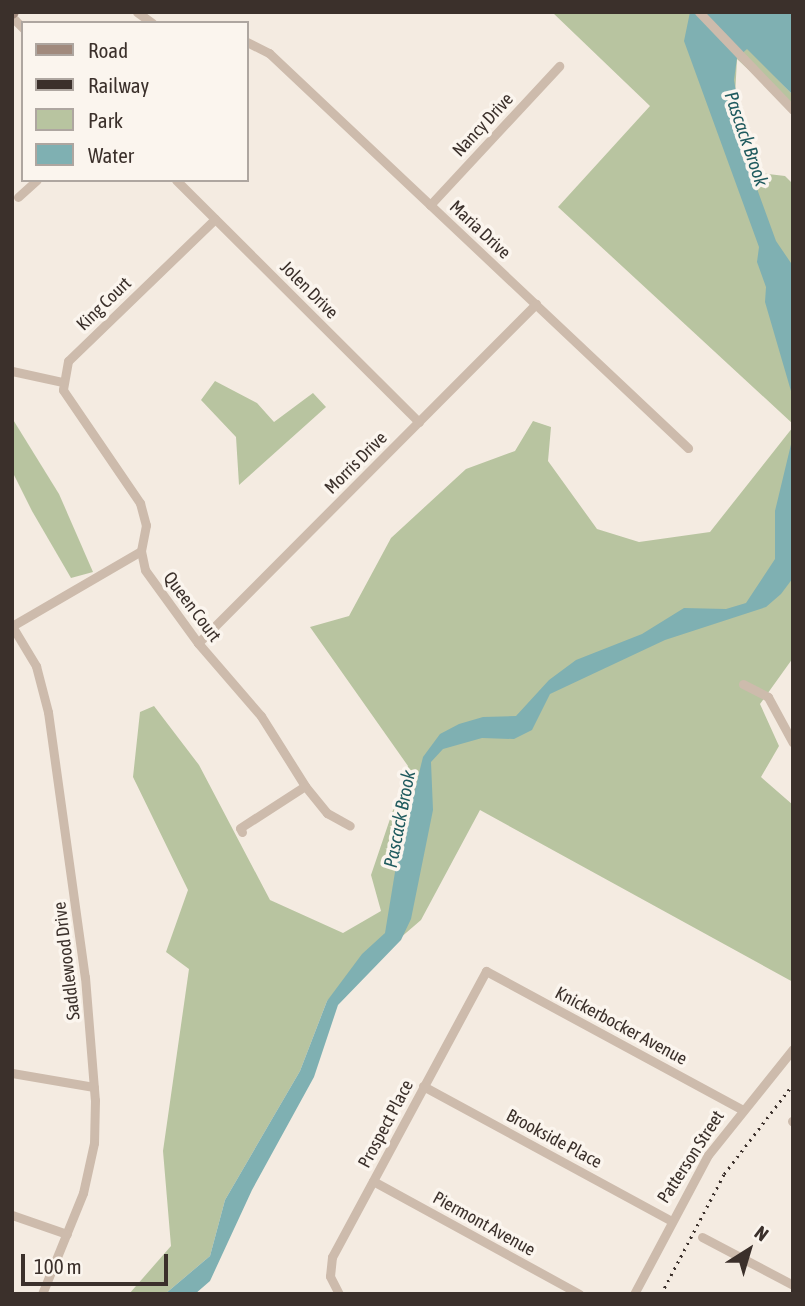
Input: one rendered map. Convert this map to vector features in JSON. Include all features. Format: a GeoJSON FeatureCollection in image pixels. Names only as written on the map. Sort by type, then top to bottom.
{"type":"FeatureCollection","features":[{"type":"Feature","properties":{"kind":"street"},"geometry":{"type":"LineString","coordinates":[[699,12],[793,110]]}},
{"type":"Feature","properties":{"kind":"street","name":"Maria Drive"},"geometry":{"type":"LineString","coordinates":[[248,42],[269,53],[688,448]]}},
{"type":"Feature","properties":{"kind":"street","name":"Nancy Drive"},"geometry":{"type":"LineString","coordinates":[[430,205],[559,66]]}},
{"type":"Feature","properties":{"kind":"street"},"geometry":{"type":"LineString","coordinates":[[18,197],[35,182]]}},
{"type":"Feature","properties":{"kind":"street","name":"Jolen Drive"},"geometry":{"type":"LineString","coordinates":[[178,182],[419,422]]}},
{"type":"Feature","properties":{"kind":"street","name":"King Court"},"geometry":{"type":"LineString","coordinates":[[62,382],[68,361],[215,219]]}},
{"type":"Feature","properties":{"kind":"street","name":"Morris Drive"},"geometry":{"type":"LineString","coordinates":[[198,643],[536,304]]}},
{"type":"Feature","properties":{"kind":"street"},"geometry":{"type":"LineString","coordinates":[[12,371],[62,382]]}},
{"type":"Feature","properties":{"kind":"street","name":"Queen Court"},"geometry":{"type":"LineString","coordinates":[[62,382],[65,396],[140,503],[146,525],[141,551],[145,570],[198,643],[261,716],[305,786],[327,813],[349,826]]}},
{"type":"Feature","properties":{"kind":"street"},"geometry":{"type":"LineString","coordinates":[[12,626],[141,551]]}},
{"type":"Feature","properties":{"kind":"street","name":"Saddlewood Drive"},"geometry":{"type":"LineString","coordinates":[[12,626],[39,674],[51,725],[85,977],[94,1087],[90,1166],[67,1234],[42,1294]]}},
{"type":"Feature","properties":{"kind":"street"},"geometry":{"type":"LineString","coordinates":[[743,684],[768,697],[793,743]]}},
{"type":"Feature","properties":{"kind":"street"},"geometry":{"type":"LineString","coordinates":[[242,832],[240,828],[305,786]]}},
{"type":"Feature","properties":{"kind":"street","name":"Prospect Place"},"geometry":{"type":"LineString","coordinates":[[339,1294],[330,1276],[332,1256],[486,971]]}},
{"type":"Feature","properties":{"kind":"street","name":"Knickerbocker Avenue"},"geometry":{"type":"LineString","coordinates":[[486,971],[741,1109]]}},
{"type":"Feature","properties":{"kind":"street","name":"Patterson Street"},"geometry":{"type":"LineString","coordinates":[[635,1294],[670,1220],[741,1109],[793,1049]]}},
{"type":"Feature","properties":{"kind":"street"},"geometry":{"type":"LineString","coordinates":[[12,1073],[94,1087]]}},
{"type":"Feature","properties":{"kind":"street","name":"Brookside Place"},"geometry":{"type":"LineString","coordinates":[[424,1086],[670,1220]]}},
{"type":"Feature","properties":{"kind":"street","name":"Piermont Avenue"},"geometry":{"type":"LineString","coordinates":[[373,1181],[579,1294]]}},
{"type":"Feature","properties":{"kind":"street"},"geometry":{"type":"LineString","coordinates":[[12,1215],[67,1234]]}},
{"type":"Feature","properties":{"kind":"street"},"geometry":{"type":"LineString","coordinates":[[702,1237],[793,1285]]}},
{"type":"Feature","properties":{"kind":"green space"},"geometry":{"type":"Polygon","coordinates":[[[552,12],[713,12],[793,95],[793,111],[737,59],[735,96],[750,172],[785,176],[793,184],[793,424],[558,207],[650,106],[552,12]]]}},
{"type":"Feature","properties":{"kind":"green space"},"geometry":{"type":"Polygon","coordinates":[[[215,381],[257,403],[274,422],[313,393],[326,407],[239,485],[236,437],[201,400],[215,381]]]}},
{"type":"Feature","properties":{"kind":"green space"},"geometry":{"type":"Polygon","coordinates":[[[12,418],[59,494],[93,572],[71,578],[32,511],[12,471],[12,418]]]}},
{"type":"Feature","properties":{"kind":"green space"},"geometry":{"type":"Polygon","coordinates":[[[533,421],[551,427],[548,461],[597,529],[639,542],[710,532],[793,427],[793,658],[760,704],[779,746],[761,777],[793,805],[793,982],[480,810],[421,920],[327,1001],[300,1071],[225,1200],[210,1256],[165,1294],[129,1294],[171,1246],[163,1151],[189,969],[166,952],[188,890],[133,777],[140,712],[154,706],[199,765],[270,900],[343,933],[381,911],[371,875],[408,766],[310,627],[349,616],[391,538],[466,469],[515,451],[533,421]]]}},
{"type":"Feature","properties":{"kind":"water"},"geometry":{"type":"Polygon","coordinates":[[[690,12],[793,12],[793,95],[747,49],[737,58],[734,80],[748,164],[776,241],[793,266],[793,398],[765,302],[766,287],[757,262],[759,247],[684,41],[690,12]]]}},
{"type":"Feature","properties":{"kind":"water"},"geometry":{"type":"Polygon","coordinates":[[[793,436],[793,578],[781,594],[766,607],[665,640],[550,694],[532,730],[514,739],[482,738],[443,749],[431,762],[433,810],[411,919],[401,940],[338,1005],[314,1077],[252,1190],[210,1281],[195,1294],[165,1294],[210,1256],[225,1200],[300,1071],[327,1001],[362,954],[385,933],[396,866],[423,757],[440,734],[459,724],[483,717],[516,716],[549,680],[576,660],[642,634],[684,608],[726,609],[746,603],[775,559],[775,511],[793,436]]]}},
{"type":"Feature","properties":{"kind":"railway"},"geometry":{"type":"LineString","coordinates":[[661,1294],[724,1174],[793,1084]]}},
{"type":"Feature","properties":{"kind":"water label","name":"Pascack Brook"},"geometry":{"type":"Point","coordinates":[746,139]}},
{"type":"Feature","properties":{"kind":"water label","name":"Pascack Brook"},"geometry":{"type":"Point","coordinates":[400,819]}}]}
